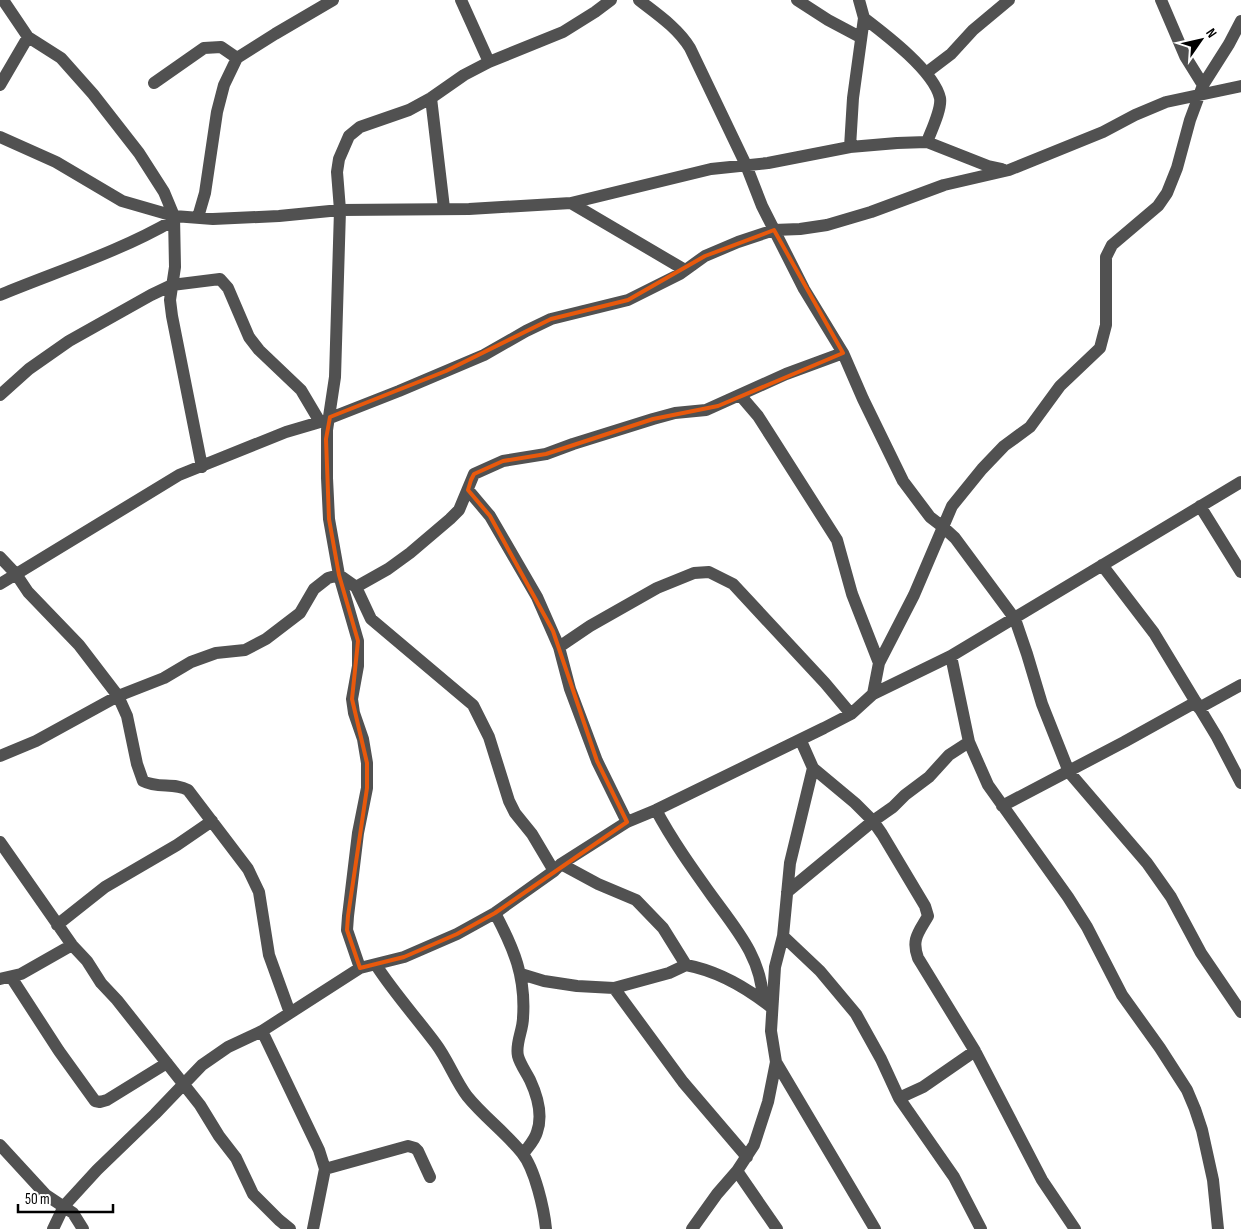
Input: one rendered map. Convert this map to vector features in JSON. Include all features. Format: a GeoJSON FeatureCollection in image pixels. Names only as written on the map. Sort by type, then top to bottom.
{"type":"FeatureCollection","features":[{"type":"Feature","properties":{"kind":"street"},"geometry":{"type":"LineString","coordinates":[[3,0],[28,37],[61,58],[93,94],[139,153],[164,192],[174,218],[175,246],[170,300],[172,316],[202,466]]}},
{"type":"Feature","properties":{"kind":"street"},"geometry":{"type":"LineString","coordinates":[[198,217],[205,193],[217,112],[224,85],[237,58],[333,0]]}},
{"type":"Feature","properties":{"kind":"street"},"geometry":{"type":"LineString","coordinates":[[461,0],[489,62]]}},
{"type":"Feature","properties":{"kind":"street"},"geometry":{"type":"LineString","coordinates":[[360,968],[347,930],[358,833],[367,788],[367,763],[363,738],[354,713],[352,699],[358,666],[358,641],[339,575],[329,519],[327,430],[325,419],[335,377],[340,210],[337,172],[339,159],[349,136],[360,127],[409,110],[431,98],[464,75],[489,62],[563,32],[612,0]]}},
{"type":"Feature","properties":{"kind":"street"},"geometry":{"type":"LineString","coordinates":[[639,0],[683,37],[699,66],[746,165],[762,206],[804,289],[843,353],[903,482],[930,517],[955,538],[1014,619],[1042,704],[1069,772],[1148,863],[1170,897],[1201,953],[1241,1012]]}},
{"type":"Feature","properties":{"kind":"street"},"geometry":{"type":"LineString","coordinates":[[797,0],[828,20],[860,37]]}},
{"type":"Feature","properties":{"kind":"street"},"geometry":{"type":"LineString","coordinates":[[850,147],[853,98],[864,18],[859,0]]}},
{"type":"Feature","properties":{"kind":"street"},"geometry":{"type":"LineString","coordinates":[[926,73],[951,54],[973,30],[1009,0]]}},
{"type":"Feature","properties":{"kind":"street"},"geometry":{"type":"LineString","coordinates":[[1161,0],[1201,91]]}},
{"type":"Feature","properties":{"kind":"street"},"geometry":{"type":"LineString","coordinates":[[864,18],[908,55],[926,73],[935,87],[940,97],[940,105],[928,142]]}},
{"type":"Feature","properties":{"kind":"street"},"geometry":{"type":"LineString","coordinates":[[873,694],[879,663],[914,595],[952,506],[982,469],[1004,446],[1030,427],[1060,386],[1100,348],[1106,325],[1106,257],[1112,245],[1158,206],[1168,193],[1178,168],[1190,120],[1201,91],[1241,21]]}},
{"type":"Feature","properties":{"kind":"street"},"geometry":{"type":"LineString","coordinates":[[0,85],[28,37]]}},
{"type":"Feature","properties":{"kind":"street"},"geometry":{"type":"LineString","coordinates":[[154,83],[204,48],[222,47],[237,58]]}},
{"type":"Feature","properties":{"kind":"street"},"geometry":{"type":"LineString","coordinates":[[0,584],[179,475],[225,455],[399,392],[476,358],[551,319],[628,300],[685,270],[705,256],[738,242],[774,230],[827,225],[871,212],[944,185],[1009,170],[1103,132],[1135,115],[1166,102],[1201,91],[1241,86]]}},
{"type":"Feature","properties":{"kind":"street"},"geometry":{"type":"LineString","coordinates":[[431,98],[444,208]]}},
{"type":"Feature","properties":{"kind":"street"},"geometry":{"type":"LineString","coordinates":[[0,137],[56,162],[122,201],[174,218],[198,217],[213,219],[279,216],[340,210],[469,209],[571,203],[711,169],[768,163],[850,147],[897,143],[928,142],[988,166],[1009,170]]}},
{"type":"Feature","properties":{"kind":"street"},"geometry":{"type":"LineString","coordinates":[[571,203],[685,270]]}},
{"type":"Feature","properties":{"kind":"street"},"geometry":{"type":"LineString","coordinates":[[0,295],[98,257],[156,230],[174,218]]}},
{"type":"Feature","properties":{"kind":"street"},"geometry":{"type":"LineString","coordinates":[[0,394],[69,340],[151,294],[172,285],[220,279],[236,304],[250,337],[259,350],[301,390],[325,419]]}},
{"type":"Feature","properties":{"kind":"street"},"geometry":{"type":"LineString","coordinates":[[356,587],[388,569],[450,519],[459,510],[474,474],[503,461],[546,454],[675,413],[706,410],[786,374],[843,353]]}},
{"type":"Feature","properties":{"kind":"street"},"geometry":{"type":"LineString","coordinates":[[740,395],[758,416],[837,540],[852,594],[879,663]]}},
{"type":"Feature","properties":{"kind":"street"},"geometry":{"type":"LineString","coordinates":[[53,1229],[64,1206],[102,1164],[155,1114],[202,1065],[228,1047],[262,1031],[360,968],[404,957],[457,934],[495,913],[557,868],[626,822],[656,810],[801,741],[851,714],[873,694],[951,656],[1241,482]]}},
{"type":"Feature","properties":{"kind":"street"},"geometry":{"type":"LineString","coordinates":[[468,490],[490,516],[537,597],[559,647],[570,689],[598,761],[626,822]]}},
{"type":"Feature","properties":{"kind":"street"},"geometry":{"type":"LineString","coordinates":[[1200,506],[1241,572]]}},
{"type":"Feature","properties":{"kind":"street"},"geometry":{"type":"LineString","coordinates":[[0,557],[16,574],[28,592],[79,645],[118,696],[127,716],[142,781],[151,786],[181,786],[188,790],[248,869],[259,892],[270,955],[290,1013]]}},
{"type":"Feature","properties":{"kind":"street"},"geometry":{"type":"LineString","coordinates":[[1102,565],[1154,632],[1217,737],[1241,783]]}},
{"type":"Feature","properties":{"kind":"street"},"geometry":{"type":"LineString","coordinates":[[559,647],[590,626],[657,588],[694,573],[709,572],[733,584],[851,714]]}},
{"type":"Feature","properties":{"kind":"street"},"geometry":{"type":"LineString","coordinates":[[339,575],[356,587],[371,619],[473,705],[489,737],[509,801],[515,814],[557,868],[636,900],[663,928],[686,965]]}},
{"type":"Feature","properties":{"kind":"street"},"geometry":{"type":"LineString","coordinates":[[0,756],[52,733],[118,696],[164,678],[192,662],[216,654],[245,650],[266,639],[300,613],[314,589],[328,578],[339,575]]}},
{"type":"Feature","properties":{"kind":"street"},"geometry":{"type":"LineString","coordinates":[[951,656],[969,742],[988,785],[1078,912],[1122,995],[1146,1026],[1186,1090],[1195,1109],[1204,1138],[1213,1180],[1218,1229]]}},
{"type":"Feature","properties":{"kind":"street"},"geometry":{"type":"LineString","coordinates":[[1002,806],[1198,705],[1241,685]]}},
{"type":"Feature","properties":{"kind":"street"},"geometry":{"type":"LineString","coordinates":[[801,741],[813,768],[873,821],[925,906],[928,916],[916,936],[914,948],[918,958],[975,1051],[1042,1180],[1075,1229]]}},
{"type":"Feature","properties":{"kind":"street"},"geometry":{"type":"LineString","coordinates":[[787,892],[929,777],[949,755],[969,742]]}},
{"type":"Feature","properties":{"kind":"street"},"geometry":{"type":"LineString","coordinates":[[767,1004],[783,936],[790,863],[813,768]]}},
{"type":"Feature","properties":{"kind":"street"},"geometry":{"type":"LineString","coordinates":[[656,810],[673,841],[750,950],[763,985],[776,1062],[768,1102],[754,1145],[738,1171],[717,1194],[692,1229]]}},
{"type":"Feature","properties":{"kind":"street"},"geometry":{"type":"LineString","coordinates":[[57,925],[105,887],[212,822]]}},
{"type":"Feature","properties":{"kind":"street"},"geometry":{"type":"LineString","coordinates":[[0,842],[72,945],[200,1105],[219,1136],[236,1158],[254,1194],[290,1229]]}},
{"type":"Feature","properties":{"kind":"street"},"geometry":{"type":"LineString","coordinates":[[495,913],[508,937],[521,974],[524,1000],[518,1056],[538,1099],[540,1117],[537,1132],[523,1154]]}},
{"type":"Feature","properties":{"kind":"street"},"geometry":{"type":"LineString","coordinates":[[783,936],[820,971],[856,1014],[881,1059],[898,1098],[954,1177],[981,1229]]}},
{"type":"Feature","properties":{"kind":"street"},"geometry":{"type":"LineString","coordinates":[[72,945],[44,962],[6,978],[94,1101],[107,1100],[167,1063]]}},
{"type":"Feature","properties":{"kind":"street"},"geometry":{"type":"LineString","coordinates":[[376,965],[437,1045],[466,1095],[523,1154],[535,1180],[545,1215],[546,1229]]}},
{"type":"Feature","properties":{"kind":"street"},"geometry":{"type":"LineString","coordinates":[[521,974],[544,981],[577,986],[614,988],[669,973],[686,965],[702,968],[723,977],[767,1004]]}},
{"type":"Feature","properties":{"kind":"street"},"geometry":{"type":"LineString","coordinates":[[614,988],[683,1082],[747,1156]]}},
{"type":"Feature","properties":{"kind":"street"},"geometry":{"type":"LineString","coordinates":[[262,1031],[319,1150],[325,1169],[316,1228]]}},
{"type":"Feature","properties":{"kind":"street"},"geometry":{"type":"LineString","coordinates":[[898,1098],[923,1087],[975,1051]]}},
{"type":"Feature","properties":{"kind":"street"},"geometry":{"type":"LineString","coordinates":[[776,1062],[875,1229]]}},
{"type":"Feature","properties":{"kind":"street"},"geometry":{"type":"LineString","coordinates":[[0,1145],[46,1195],[73,1213],[83,1229]]}},
{"type":"Feature","properties":{"kind":"street"},"geometry":{"type":"LineString","coordinates":[[325,1169],[408,1146],[418,1151],[430,1177]]}},
{"type":"Feature","properties":{"kind":"street"},"geometry":{"type":"LineString","coordinates":[[738,1171],[778,1229]]}},
{"type":"Feature","properties":{"kind":"highlighted area"},"geometry":{"type":"Polygon","coordinates":[[[774,230],[843,353],[718,406],[653,419],[546,454],[503,461],[474,474],[468,490],[490,516],[553,631],[597,761],[627,822],[495,913],[457,934],[404,957],[360,968],[347,930],[367,788],[367,763],[352,699],[358,641],[339,575],[329,519],[326,439],[330,417],[446,371],[551,319],[628,300],[705,256],[774,230]]]}}]}
